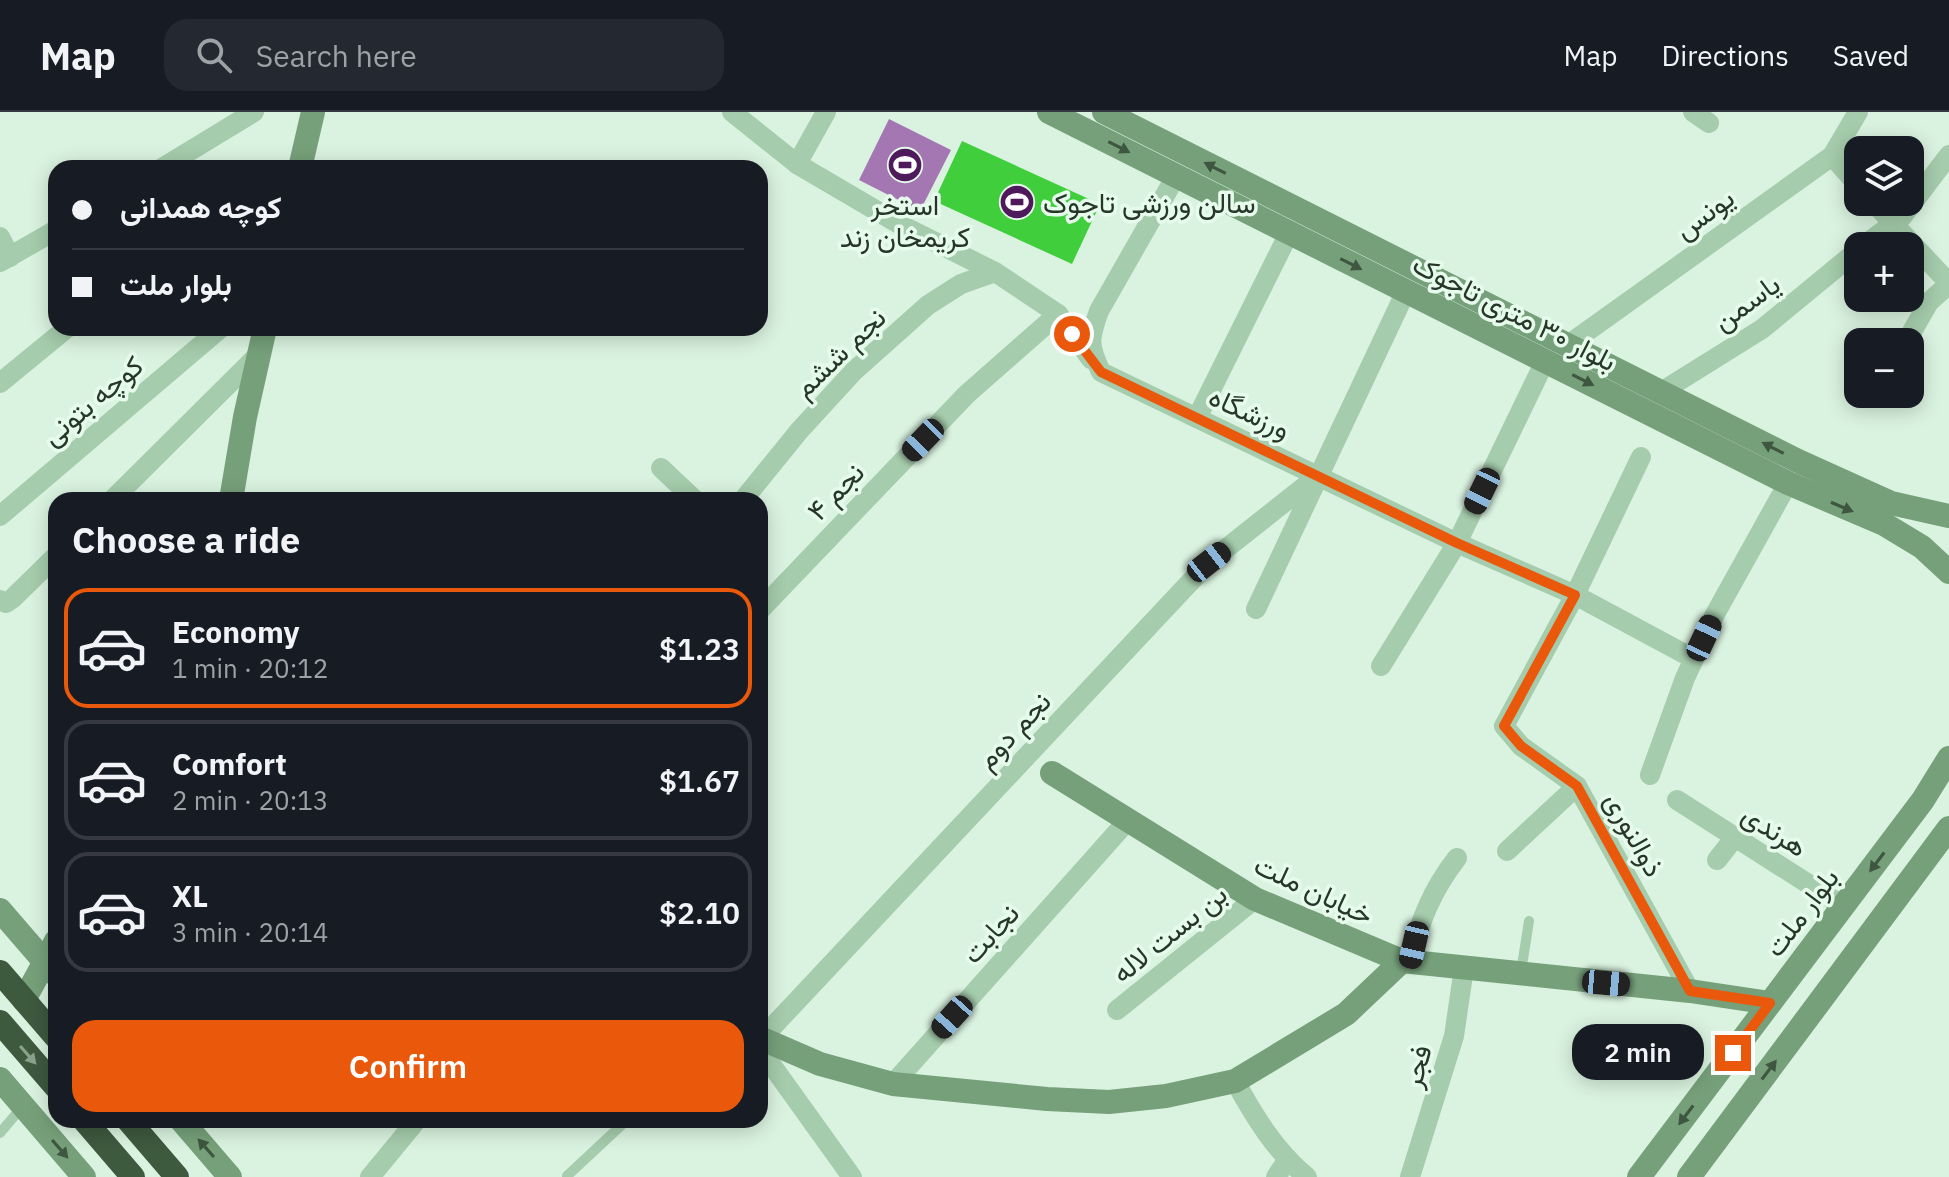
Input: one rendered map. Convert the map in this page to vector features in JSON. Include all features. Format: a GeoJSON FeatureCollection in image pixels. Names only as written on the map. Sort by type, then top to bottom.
{"type":"FeatureCollection","features":[{"type":"Feature","properties":{"kind":"highway"},"geometry":{"type":"LineString","coordinates":[[0,972],[48,1028]]}},
{"type":"Feature","properties":{"kind":"highway"},"geometry":{"type":"LineString","coordinates":[[0,1022],[48,1078]]}},
{"type":"Feature","properties":{"kind":"highway"},"geometry":{"type":"LineString","coordinates":[[91,1128],[133,1177]]}},
{"type":"Feature","properties":{"kind":"highway"},"geometry":{"type":"LineString","coordinates":[[135,1128],[177,1177]]}},
{"type":"Feature","properties":{"kind":"main road"},"geometry":{"type":"LineString","coordinates":[[302,160],[313,112]]}},
{"type":"Feature","properties":{"kind":"main road","name":"بلوار ۳۰ متری تاجوک"},"geometry":{"type":"LineString","coordinates":[[1049,112],[1788,483],[1884,524],[1922,547],[1949,572]]}},
{"type":"Feature","properties":{"kind":"main road","name":"بلوار ۳۰ متری تاجوک"},"geometry":{"type":"LineString","coordinates":[[1104,112],[1798,461],[1891,503],[1949,516]]}},
{"type":"Feature","properties":{"kind":"main road"},"geometry":{"type":"LineString","coordinates":[[232,492],[263,336]]}},
{"type":"Feature","properties":{"kind":"main road","name":"بلوار ملت"},"geometry":{"type":"LineString","coordinates":[[1639,1177],[1923,800],[1949,758]]}},
{"type":"Feature","properties":{"kind":"main road","name":"خیابان ملت"},"geometry":{"type":"LineString","coordinates":[[1052,773],[1255,899],[1406,962],[1690,991],[1770,1003]]}},
{"type":"Feature","properties":{"kind":"main road"},"geometry":{"type":"LineString","coordinates":[[1689,1177],[1949,828]]}},
{"type":"Feature","properties":{"kind":"main road"},"geometry":{"type":"LineString","coordinates":[[0,910],[48,955]]}},
{"type":"Feature","properties":{"kind":"main road"},"geometry":{"type":"LineString","coordinates":[[768,1041],[820,1064],[893,1084],[1109,1102],[1166,1096],[1235,1081],[1346,1014],[1406,962]]}},
{"type":"Feature","properties":{"kind":"main road"},"geometry":{"type":"LineString","coordinates":[[24,1000],[48,965]]}},
{"type":"Feature","properties":{"kind":"main road"},"geometry":{"type":"LineString","coordinates":[[0,1079],[84,1177]]}},
{"type":"Feature","properties":{"kind":"main road"},"geometry":{"type":"LineString","coordinates":[[188,1128],[230,1177]]}},
{"type":"Feature","properties":{"kind":"street"},"geometry":{"type":"LineString","coordinates":[[175,160],[254,112]]}},
{"type":"Feature","properties":{"kind":"street"},"geometry":{"type":"LineString","coordinates":[[732,112],[797,164],[901,225],[995,272],[1058,314],[1101,372]]}},
{"type":"Feature","properties":{"kind":"street"},"geometry":{"type":"LineString","coordinates":[[797,164],[826,112]]}},
{"type":"Feature","properties":{"kind":"street","name":"یونس"},"geometry":{"type":"LineString","coordinates":[[1568,345],[1832,156],[1858,112]]}},
{"type":"Feature","properties":{"kind":"street"},"geometry":{"type":"LineString","coordinates":[[1882,232],[1902,217],[1949,155]]}},
{"type":"Feature","properties":{"kind":"street"},"geometry":{"type":"LineString","coordinates":[[1832,156],[1844,169]]}},
{"type":"Feature","properties":{"kind":"street"},"geometry":{"type":"LineString","coordinates":[[1101,372],[1090,349],[1091,333],[1099,311],[1176,176]]}},
{"type":"Feature","properties":{"kind":"street"},"geometry":{"type":"LineString","coordinates":[[1886,216],[1949,284],[1929,302],[1914,328]]}},
{"type":"Feature","properties":{"kind":"street"},"geometry":{"type":"LineString","coordinates":[[1197,418],[1289,233]]}},
{"type":"Feature","properties":{"kind":"street"},"geometry":{"type":"LineString","coordinates":[[0,237],[5,260],[48,235]]}},
{"type":"Feature","properties":{"kind":"street","name":"یاسمن"},"geometry":{"type":"LineString","coordinates":[[1661,392],[1762,329],[1844,262]]}},
{"type":"Feature","properties":{"kind":"street","name":"نجم ششم"},"geometry":{"type":"LineString","coordinates":[[749,492],[799,431],[854,371],[928,305],[961,284],[995,272]]}},
{"type":"Feature","properties":{"kind":"street"},"geometry":{"type":"LineString","coordinates":[[1256,609],[1406,291]]}},
{"type":"Feature","properties":{"kind":"street","name":"نجم ۴"},"geometry":{"type":"LineString","coordinates":[[768,602],[967,394],[1058,314]]}},
{"type":"Feature","properties":{"kind":"street"},"geometry":{"type":"LineString","coordinates":[[0,383],[57,336]]}},
{"type":"Feature","properties":{"kind":"street","name":"کوچه بتونی"},"geometry":{"type":"LineString","coordinates":[[0,516],[212,336]]}},
{"type":"Feature","properties":{"kind":"street"},"geometry":{"type":"LineString","coordinates":[[120,492],[258,355]]}},
{"type":"Feature","properties":{"kind":"street"},"geometry":{"type":"LineString","coordinates":[[1381,666],[1457,543],[1545,361]]}},
{"type":"Feature","properties":{"kind":"street","name":"ورزشگاه"},"geometry":{"type":"LineString","coordinates":[[1101,372],[1457,543],[1575,595],[1694,659]]}},
{"type":"Feature","properties":{"kind":"street"},"geometry":{"type":"LineString","coordinates":[[1575,595],[1641,457]]}},
{"type":"Feature","properties":{"kind":"street"},"geometry":{"type":"LineString","coordinates":[[661,468],[686,492]]}},
{"type":"Feature","properties":{"kind":"street","name":"نجم دوم"},"geometry":{"type":"LineString","coordinates":[[768,1034],[1209,562],[1319,475]]}},
{"type":"Feature","properties":{"kind":"street"},"geometry":{"type":"LineString","coordinates":[[1650,775],[1694,659],[1714,616],[1788,483]]}},
{"type":"Feature","properties":{"kind":"street"},"geometry":{"type":"LineString","coordinates":[[0,600],[6,603],[12,599],[48,564]]}},
{"type":"Feature","properties":{"kind":"street","name":"ذوالنوری"},"geometry":{"type":"LineString","coordinates":[[1575,595],[1504,726],[1521,746],[1577,786],[1690,991]]}},
{"type":"Feature","properties":{"kind":"street"},"geometry":{"type":"LineString","coordinates":[[1507,851],[1577,786]]}},
{"type":"Feature","properties":{"kind":"street","name":"هرندی"},"geometry":{"type":"LineString","coordinates":[[1677,800],[1843,906]]}},
{"type":"Feature","properties":{"kind":"street","name":"نجابت"},"geometry":{"type":"LineString","coordinates":[[893,1084],[1129,819]]}},
{"type":"Feature","properties":{"kind":"street"},"geometry":{"type":"LineString","coordinates":[[1717,860],[1735,837]]}},
{"type":"Feature","properties":{"kind":"street"},"geometry":{"type":"LineString","coordinates":[[1406,962],[1428,902],[1457,858]]}},
{"type":"Feature","properties":{"kind":"street","name":"بن بست لاله"},"geometry":{"type":"LineString","coordinates":[[1117,1010],[1255,899]]}},
{"type":"Feature","properties":{"kind":"street","name":"فجر"},"geometry":{"type":"LineString","coordinates":[[1410,1177],[1454,1036],[1464,968]]}},
{"type":"Feature","properties":{"kind":"street"},"geometry":{"type":"LineString","coordinates":[[768,1060],[852,1177]]}},
{"type":"Feature","properties":{"kind":"street"},"geometry":{"type":"LineString","coordinates":[[1235,1081],[1254,1115],[1288,1159],[1307,1177]]}},
{"type":"Feature","properties":{"kind":"street"},"geometry":{"type":"LineString","coordinates":[[370,1177],[410,1128]]}},
{"type":"Feature","properties":{"kind":"street"},"geometry":{"type":"LineString","coordinates":[[1276,1177],[1288,1159]]}},
{"type":"Feature","properties":{"kind":"lane"},"geometry":{"type":"LineString","coordinates":[[1521,974],[1529,921]]}},
{"type":"Feature","properties":{"kind":"lane"},"geometry":{"type":"LineString","coordinates":[[0,1133],[23,1106]]}},
{"type":"Feature","properties":{"kind":"lane"},"geometry":{"type":"LineString","coordinates":[[567,1176],[618,1128]]}},
{"type":"Feature","properties":{"kind":"shaded area","name":"استخر کریمخان زند"},"geometry":{"type":"Polygon","coordinates":[[[889,119],[951,150],[920,211],[859,180],[889,119]]]}},
{"type":"Feature","properties":{"kind":"building","name":"سالن ورزشی تاجوک"},"geometry":{"type":"Polygon","coordinates":[[[962,141],[1100,204],[1072,264],[934,201],[962,141]]]}},
{"type":"Feature","properties":{"kind":"place","name":"استخر کریمخان زند"},"geometry":{"type":"Point","coordinates":[905,165]}},
{"type":"Feature","properties":{"kind":"place","name":"سالن ورزشی تاجوک"},"geometry":{"type":"Point","coordinates":[1017,202]}},
{"type":"Feature","properties":{"kind":"route"},"geometry":{"type":"LineString","coordinates":[[1072,334],[1101,372],[1457,543],[1575,595],[1504,726],[1521,746],[1577,786],[1690,991],[1770,1003],[1733,1053]]}}]}
